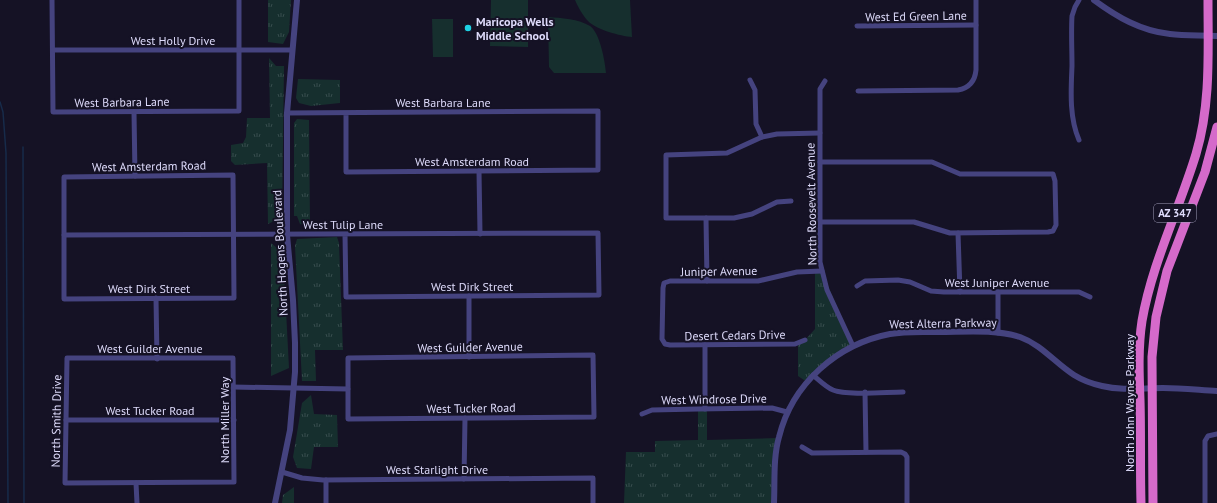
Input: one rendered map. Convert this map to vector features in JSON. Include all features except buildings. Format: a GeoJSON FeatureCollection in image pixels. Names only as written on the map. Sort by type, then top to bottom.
{"type":"FeatureCollection","features":[{"type":"Feature","properties":{"kind":"highway","name":"North John Wayne Parkway"},"geometry":{"type":"LineString","coordinates":[[1141,503],[1139,389],[1141,331],[1156,265],[1196,153],[1204,118],[1212,36],[1208,0]]}},
{"type":"Feature","properties":{"kind":"highway","name":"North John Wayne Parkway"},"geometry":{"type":"LineString","coordinates":[[1153,503],[1152,344],[1158,302],[1167,271],[1205,172],[1217,127]]}},
{"type":"Feature","properties":{"kind":"street"},"geometry":{"type":"LineString","coordinates":[[52,0],[53,50]]}},
{"type":"Feature","properties":{"kind":"street"},"geometry":{"type":"LineString","coordinates":[[239,0],[239,50]]}},
{"type":"Feature","properties":{"kind":"street","name":"North Hogens Boulevard"},"geometry":{"type":"LineString","coordinates":[[275,503],[290,430],[295,343],[287,234],[287,113],[297,0]]}},
{"type":"Feature","properties":{"kind":"street"},"geometry":{"type":"LineString","coordinates":[[858,91],[958,90],[972,83],[976,70],[976,0]]}},
{"type":"Feature","properties":{"kind":"street"},"geometry":{"type":"LineString","coordinates":[[1079,0],[1072,16],[1071,83],[1074,128],[1079,140]]}},
{"type":"Feature","properties":{"kind":"street"},"geometry":{"type":"LineString","coordinates":[[1094,0],[1132,24],[1151,30],[1171,34],[1212,36]]}},
{"type":"Feature","properties":{"kind":"street","name":"West Ed Green Lane"},"geometry":{"type":"LineString","coordinates":[[857,26],[976,25]]}},
{"type":"Feature","properties":{"kind":"street","name":"West Holly Drive"},"geometry":{"type":"LineString","coordinates":[[53,50],[292,50]]}},
{"type":"Feature","properties":{"kind":"street","name":"West Barbara Lane"},"geometry":{"type":"LineString","coordinates":[[53,50],[53,112],[239,111],[239,50]]}},
{"type":"Feature","properties":{"kind":"street"},"geometry":{"type":"LineString","coordinates":[[750,80],[755,90],[756,124],[762,137]]}},
{"type":"Feature","properties":{"kind":"street","name":"North Roosevelt Avenue"},"geometry":{"type":"LineString","coordinates":[[825,81],[820,89],[820,262],[827,290],[853,346]]}},
{"type":"Feature","properties":{"kind":"street","name":"West Barbara Lane"},"geometry":{"type":"LineString","coordinates":[[287,113],[598,111],[598,170]]}},
{"type":"Feature","properties":{"kind":"street"},"geometry":{"type":"LineString","coordinates":[[134,112],[135,176]]}},
{"type":"Feature","properties":{"kind":"street","name":"West Amsterdam Road"},"geometry":{"type":"LineString","coordinates":[[346,113],[346,172],[598,170]]}},
{"type":"Feature","properties":{"kind":"street"},"geometry":{"type":"LineString","coordinates":[[791,201],[776,202],[752,214],[734,218],[666,218],[666,155],[727,153],[762,137],[776,134],[820,133]]}},
{"type":"Feature","properties":{"kind":"street"},"geometry":{"type":"LineString","coordinates":[[820,162],[932,162],[960,174],[1053,174],[1055,181],[1056,225],[1053,231],[1048,232],[950,233],[914,222],[820,222]]}},
{"type":"Feature","properties":{"kind":"street"},"geometry":{"type":"LineString","coordinates":[[479,171],[480,234]]}},
{"type":"Feature","properties":{"kind":"street","name":"West Amsterdam Road"},"geometry":{"type":"LineString","coordinates":[[64,235],[64,177],[233,175],[234,234]]}},
{"type":"Feature","properties":{"kind":"street"},"geometry":{"type":"LineString","coordinates":[[706,218],[707,281]]}},
{"type":"Feature","properties":{"kind":"street","name":"West Tulip Lane"},"geometry":{"type":"LineString","coordinates":[[64,235],[598,233],[599,296]]}},
{"type":"Feature","properties":{"kind":"street"},"geometry":{"type":"LineString","coordinates":[[958,233],[960,292]]}},
{"type":"Feature","properties":{"kind":"street","name":"West Dirk Street"},"geometry":{"type":"LineString","coordinates":[[64,235],[64,299],[234,298],[234,234]]}},
{"type":"Feature","properties":{"kind":"street","name":"West Dirk Street"},"geometry":{"type":"LineString","coordinates":[[345,234],[346,297],[599,296]]}},
{"type":"Feature","properties":{"kind":"street","name":"Juniper Avenue"},"geometry":{"type":"LineString","coordinates":[[664,344],[662,339],[664,283],[670,281],[758,281],[797,272],[822,271]]}},
{"type":"Feature","properties":{"kind":"street","name":"West Juniper Avenue"},"geometry":{"type":"LineString","coordinates":[[857,286],[865,281],[898,280],[910,282],[931,291],[1079,292],[1090,297]]}},
{"type":"Feature","properties":{"kind":"street"},"geometry":{"type":"LineString","coordinates":[[998,292],[998,333]]}},
{"type":"Feature","properties":{"kind":"street"},"geometry":{"type":"LineString","coordinates":[[469,296],[469,357]]}},
{"type":"Feature","properties":{"kind":"street"},"geometry":{"type":"LineString","coordinates":[[156,298],[157,359]]}},
{"type":"Feature","properties":{"kind":"street","name":"West Alterra Parkway"},"geometry":{"type":"LineString","coordinates":[[774,503],[779,437],[787,412],[793,400],[813,375],[839,353],[880,336],[892,333],[998,333],[1020,337],[1029,341],[1042,348],[1074,375],[1111,388],[1178,388],[1217,391]]}},
{"type":"Feature","properties":{"kind":"street","name":"Desert Cedars Drive"},"geometry":{"type":"LineString","coordinates":[[664,344],[795,344],[805,340]]}},
{"type":"Feature","properties":{"kind":"street"},"geometry":{"type":"LineString","coordinates":[[705,345],[705,409]]}},
{"type":"Feature","properties":{"kind":"street","name":"West Guilder Avenue"},"geometry":{"type":"LineString","coordinates":[[348,388],[348,358],[593,355],[594,417]]}},
{"type":"Feature","properties":{"kind":"street","name":"West Guilder Avenue"},"geometry":{"type":"LineString","coordinates":[[67,358],[233,358]]}},
{"type":"Feature","properties":{"kind":"street","name":"North Smith Drive"},"geometry":{"type":"LineString","coordinates":[[67,358],[65,483],[136,483]]}},
{"type":"Feature","properties":{"kind":"street","name":"North Miller Way"},"geometry":{"type":"LineString","coordinates":[[136,483],[234,482],[233,358]]}},
{"type":"Feature","properties":{"kind":"street"},"geometry":{"type":"LineString","coordinates":[[813,375],[820,382],[833,390],[844,393],[903,392]]}},
{"type":"Feature","properties":{"kind":"street"},"geometry":{"type":"LineString","coordinates":[[233,388],[348,388]]}},
{"type":"Feature","properties":{"kind":"street","name":"West Tucker Road"},"geometry":{"type":"LineString","coordinates":[[348,388],[348,419],[594,417]]}},
{"type":"Feature","properties":{"kind":"street"},"geometry":{"type":"LineString","coordinates":[[865,392],[866,452]]}},
{"type":"Feature","properties":{"kind":"street","name":"West Windrose Drive"},"geometry":{"type":"LineString","coordinates":[[642,414],[652,410],[772,408],[787,412]]}},
{"type":"Feature","properties":{"kind":"street"},"geometry":{"type":"LineString","coordinates":[[464,479],[465,418]]}},
{"type":"Feature","properties":{"kind":"street","name":"West Tucker Road"},"geometry":{"type":"LineString","coordinates":[[66,420],[234,420]]}},
{"type":"Feature","properties":{"kind":"street"},"geometry":{"type":"LineString","coordinates":[[1206,503],[1205,441],[1208,436],[1217,434]]}},
{"type":"Feature","properties":{"kind":"street"},"geometry":{"type":"LineString","coordinates":[[802,447],[812,452],[901,452],[905,454],[907,457],[908,503]]}},
{"type":"Feature","properties":{"kind":"street","name":"West Starlight Drive"},"geometry":{"type":"LineString","coordinates":[[282,472],[302,478],[326,480],[593,478],[593,503]]}},
{"type":"Feature","properties":{"kind":"street"},"geometry":{"type":"LineString","coordinates":[[326,480],[326,503]]}},
{"type":"Feature","properties":{"kind":"street"},"geometry":{"type":"LineString","coordinates":[[136,483],[137,503]]}},
{"type":"Feature","properties":{"kind":"green space"},"geometry":{"type":"Polygon","coordinates":[[[268,0],[291,0],[289,32],[283,44],[268,42],[268,0]]]}},
{"type":"Feature","properties":{"kind":"green space"},"geometry":{"type":"Polygon","coordinates":[[[491,0],[528,0],[528,47],[490,46],[491,0]]]}},
{"type":"Feature","properties":{"kind":"green space"},"geometry":{"type":"Polygon","coordinates":[[[575,0],[630,0],[632,37],[609,32],[592,24],[584,17],[575,0]]]}},
{"type":"Feature","properties":{"kind":"green space"},"geometry":{"type":"Polygon","coordinates":[[[548,17],[575,20],[590,26],[597,35],[603,55],[606,73],[554,73],[549,67],[548,17]]]}},
{"type":"Feature","properties":{"kind":"green space"},"geometry":{"type":"Polygon","coordinates":[[[432,19],[453,19],[453,57],[433,57],[432,19]]]}},
{"type":"Feature","properties":{"kind":"green space"},"geometry":{"type":"Polygon","coordinates":[[[269,58],[276,66],[284,66],[282,217],[268,224],[267,163],[235,165],[231,161],[231,145],[243,143],[246,137],[247,118],[270,118],[269,58]]]}},
{"type":"Feature","properties":{"kind":"green space"},"geometry":{"type":"Polygon","coordinates":[[[298,79],[340,80],[340,103],[311,106],[299,103],[296,98],[298,79]]]}},
{"type":"Feature","properties":{"kind":"green space"},"geometry":{"type":"Polygon","coordinates":[[[297,119],[309,120],[310,226],[300,224],[297,216],[294,216],[294,123],[297,119]]]}},
{"type":"Feature","properties":{"kind":"green space"},"geometry":{"type":"Polygon","coordinates":[[[337,237],[339,243],[343,350],[315,350],[316,381],[302,381],[295,246],[297,239],[337,237]]]}},
{"type":"Feature","properties":{"kind":"green space"},"geometry":{"type":"Polygon","coordinates":[[[271,243],[283,253],[289,368],[271,376],[271,243]]]}},
{"type":"Feature","properties":{"kind":"green space"},"geometry":{"type":"Polygon","coordinates":[[[815,271],[822,271],[853,346],[807,382],[798,376],[798,343],[805,340],[815,329],[815,271]]]}},
{"type":"Feature","properties":{"kind":"green space"},"geometry":{"type":"Polygon","coordinates":[[[311,395],[314,414],[337,415],[338,447],[314,447],[311,469],[297,468],[293,457],[302,403],[311,395]]]}},
{"type":"Feature","properties":{"kind":"green space"},"geometry":{"type":"Polygon","coordinates":[[[698,409],[707,409],[707,440],[778,438],[774,503],[624,503],[626,452],[655,452],[655,441],[698,440],[698,409]]]}},
{"type":"Feature","properties":{"kind":"green space"},"geometry":{"type":"Polygon","coordinates":[[[294,487],[294,503],[282,503],[283,495],[294,487]]]}},
{"type":"Feature","properties":{"kind":"waterway"},"geometry":{"type":"LineString","coordinates":[[0,102],[3,112],[6,153],[8,503]]}},
{"type":"Feature","properties":{"kind":"waterway"},"geometry":{"type":"LineString","coordinates":[[23,147],[24,503]]}},
{"type":"Feature","properties":{"kind":"place","name":"Maricopa Wells Middle School"},"geometry":{"type":"Point","coordinates":[468,28]}}]}
